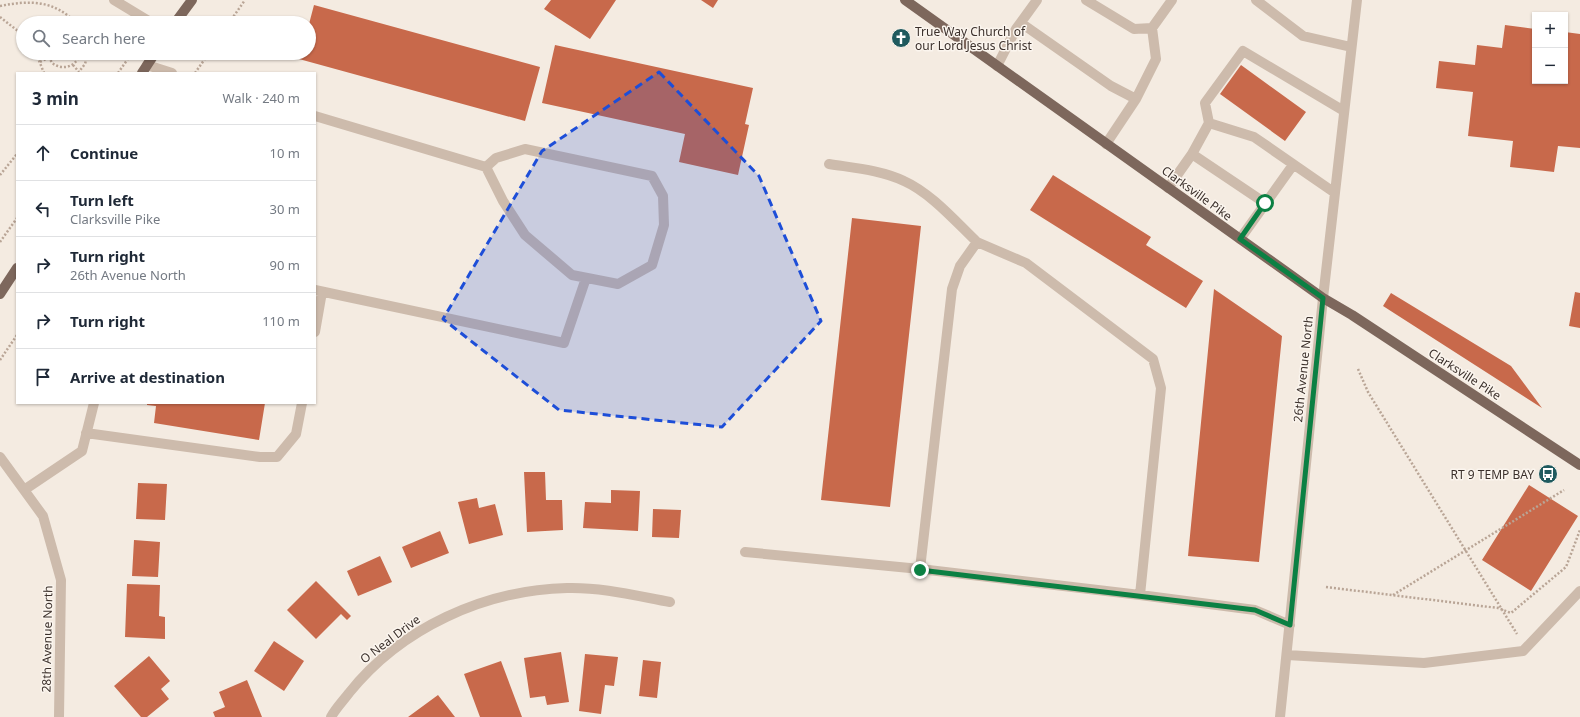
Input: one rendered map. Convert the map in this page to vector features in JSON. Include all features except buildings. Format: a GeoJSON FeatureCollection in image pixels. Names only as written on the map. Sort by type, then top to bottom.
{"type":"FeatureCollection","features":[{"type":"Feature","properties":{"kind":"main road"},"geometry":{"type":"LineString","coordinates":[[180,16],[192,0]]}},
{"type":"Feature","properties":{"kind":"main road","name":"Clarksville Pike"},"geometry":{"type":"LineString","coordinates":[[905,0],[1323,298],[1352,315],[1580,465]]}},
{"type":"Feature","properties":{"kind":"main road"},"geometry":{"type":"LineString","coordinates":[[144,69],[150,60]]}},
{"type":"Feature","properties":{"kind":"main road"},"geometry":{"type":"LineString","coordinates":[[0,294],[16,270]]}},
{"type":"Feature","properties":{"kind":"street"},"geometry":{"type":"LineString","coordinates":[[114,0],[140,16]]}},
{"type":"Feature","properties":{"kind":"street"},"geometry":{"type":"LineString","coordinates":[[997,66],[1021,22],[1036,0]]}},
{"type":"Feature","properties":{"kind":"street"},"geometry":{"type":"LineString","coordinates":[[1086,0],[1134,29],[1152,28]]}},
{"type":"Feature","properties":{"kind":"street"},"geometry":{"type":"LineString","coordinates":[[1106,144],[1136,99],[1156,59],[1152,28],[1172,0]]}},
{"type":"Feature","properties":{"kind":"street"},"geometry":{"type":"LineString","coordinates":[[1256,0],[1303,36],[1352,47]]}},
{"type":"Feature","properties":{"kind":"street","name":"26th Avenue North"},"geometry":{"type":"LineString","coordinates":[[1280,717],[1323,298],[1357,0]]}},
{"type":"Feature","properties":{"kind":"street"},"geometry":{"type":"LineString","coordinates":[[1021,22],[1111,86],[1136,99]]}},
{"type":"Feature","properties":{"kind":"street"},"geometry":{"type":"LineString","coordinates":[[1168,188],[1192,154],[1209,123],[1205,103],[1243,51],[1344,111]]}},
{"type":"Feature","properties":{"kind":"street"},"geometry":{"type":"LineString","coordinates":[[144,69],[165,72]]}},
{"type":"Feature","properties":{"kind":"street"},"geometry":{"type":"LineString","coordinates":[[316,116],[486,167],[503,201],[525,236],[572,275],[618,284],[652,265],[664,225],[663,196],[652,176],[525,149],[496,158],[486,167]]}},
{"type":"Feature","properties":{"kind":"street"},"geometry":{"type":"LineString","coordinates":[[1209,123],[1254,137],[1335,193]]}},
{"type":"Feature","properties":{"kind":"street"},"geometry":{"type":"LineString","coordinates":[[1192,154],[1265,203]]}},
{"type":"Feature","properties":{"kind":"street"},"geometry":{"type":"LineString","coordinates":[[830,164],[881,173],[905,181],[924,193],[977,242],[1026,263],[1153,359],[1161,388],[1140,595]]}},
{"type":"Feature","properties":{"kind":"street"},"geometry":{"type":"LineString","coordinates":[[1240,239],[1293,165]]}},
{"type":"Feature","properties":{"kind":"street"},"geometry":{"type":"LineString","coordinates":[[920,570],[952,289],[960,266],[977,242]]}},
{"type":"Feature","properties":{"kind":"street"},"geometry":{"type":"LineString","coordinates":[[316,322],[319,291],[564,343],[586,278]]}},
{"type":"Feature","properties":{"kind":"street"},"geometry":{"type":"LineString","coordinates":[[24,490],[82,451],[94,404]]}},
{"type":"Feature","properties":{"kind":"street"},"geometry":{"type":"LineString","coordinates":[[86,433],[260,458],[277,457],[296,434],[302,404]]}},
{"type":"Feature","properties":{"kind":"street","name":"28th Avenue North"},"geometry":{"type":"LineString","coordinates":[[0,457],[43,516],[61,580],[59,717]]}},
{"type":"Feature","properties":{"kind":"street"},"geometry":{"type":"LineString","coordinates":[[745,552],[1140,595],[1255,610],[1290,625]]}},
{"type":"Feature","properties":{"kind":"street","name":"O Neal Drive"},"geometry":{"type":"LineString","coordinates":[[331,717],[365,674],[397,647],[429,624],[476,604],[520,593],[568,588],[616,592],[670,602]]}},
{"type":"Feature","properties":{"kind":"street"},"geometry":{"type":"LineString","coordinates":[[1287,655],[1424,663],[1524,651],[1580,592]]}},
{"type":"Feature","properties":{"kind":"path"},"geometry":{"type":"LineString","coordinates":[[234,16],[245,0]]}},
{"type":"Feature","properties":{"kind":"path"},"geometry":{"type":"LineString","coordinates":[[0,6],[37,1],[58,8],[68,16]]}},
{"type":"Feature","properties":{"kind":"path"},"geometry":{"type":"LineString","coordinates":[[0,17],[16,30]]}},
{"type":"Feature","properties":{"kind":"path"},"geometry":{"type":"LineString","coordinates":[[44,60],[40,62],[44,72]]}},
{"type":"Feature","properties":{"kind":"path"},"geometry":{"type":"LineString","coordinates":[[50,60],[52,63],[59,66],[68,67],[73,65],[77,60]]}},
{"type":"Feature","properties":{"kind":"path"},"geometry":{"type":"LineString","coordinates":[[73,65],[78,72],[85,64],[86,60]]}},
{"type":"Feature","properties":{"kind":"path"},"geometry":{"type":"LineString","coordinates":[[119,72],[127,60]]}},
{"type":"Feature","properties":{"kind":"path"},"geometry":{"type":"LineString","coordinates":[[196,72],[204,60]]}},
{"type":"Feature","properties":{"kind":"path"},"geometry":{"type":"LineString","coordinates":[[0,175],[16,155]]}},
{"type":"Feature","properties":{"kind":"path"},"geometry":{"type":"LineString","coordinates":[[0,242],[16,219]]}},
{"type":"Feature","properties":{"kind":"path"},"geometry":{"type":"LineString","coordinates":[[0,360],[16,336]]}},
{"type":"Feature","properties":{"kind":"path"},"geometry":{"type":"LineString","coordinates":[[1358,369],[1368,392],[1504,610],[1526,648]]}},
{"type":"Feature","properties":{"kind":"path"},"geometry":{"type":"LineString","coordinates":[[1392,595],[1564,490]]}},
{"type":"Feature","properties":{"kind":"path"},"geometry":{"type":"LineString","coordinates":[[1326,587],[1504,610],[1511,613],[1566,568],[1580,530]]}},
{"type":"Feature","properties":{"kind":"highlighted area"},"geometry":{"type":"Polygon","coordinates":[[[659,72],[759,176],[821,321],[722,427],[559,410],[443,319],[542,151],[659,72]]]}},
{"type":"Feature","properties":{"kind":"place","name":"True Way Church of our Lord Jesus Christ"},"geometry":{"type":"Point","coordinates":[901,38]}},
{"type":"Feature","properties":{"kind":"place","name":"RT 9 TEMP BAY"},"geometry":{"type":"Point","coordinates":[1548,474]}},
{"type":"Feature","properties":{"kind":"route"},"geometry":{"type":"LineString","coordinates":[[920,570],[1140,595],[1255,610],[1290,625],[1323,298],[1240,239],[1265,203]]}}]}
